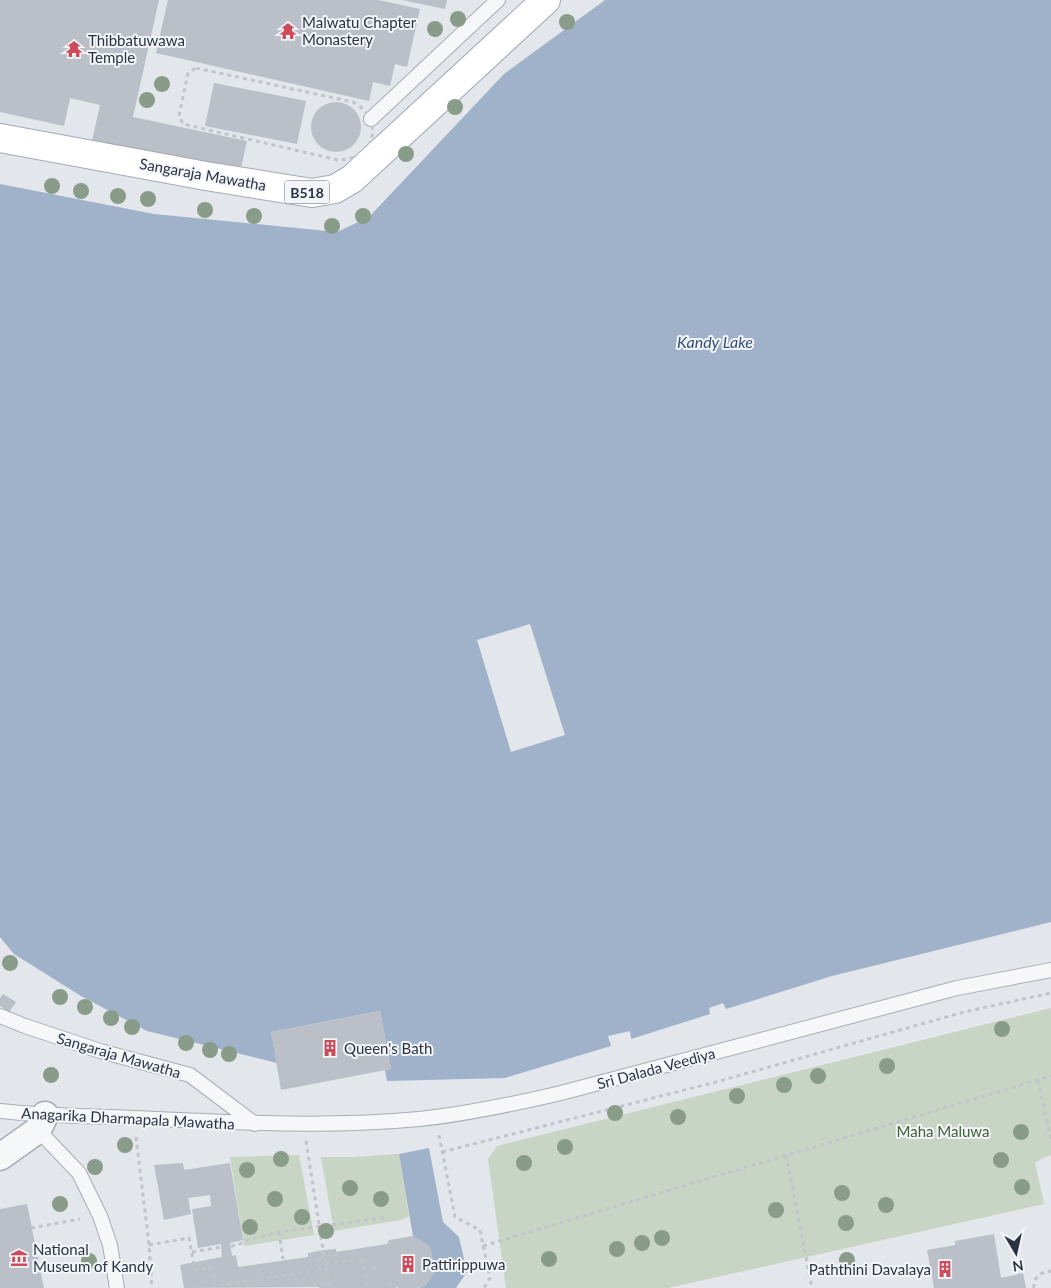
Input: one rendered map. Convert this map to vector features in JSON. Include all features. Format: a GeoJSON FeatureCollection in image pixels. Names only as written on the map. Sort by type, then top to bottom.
{"type":"FeatureCollection","features":[{"type":"Feature","properties":{"kind":"main road","name":"Sangaraja Mawatha"},"geometry":{"type":"LineString","coordinates":[[0,138],[206,176],[312,193],[335,189],[352,179],[546,0]]}},
{"type":"Feature","properties":{"kind":"street"},"geometry":{"type":"LineString","coordinates":[[0,1157],[42,1122]]}},
{"type":"Feature","properties":{"kind":"lane"},"geometry":{"type":"LineString","coordinates":[[371,119],[498,0]]}},
{"type":"Feature","properties":{"kind":"lane","name":"Sri Dalada Veediya"},"geometry":{"type":"LineString","coordinates":[[255,1124],[360,1122],[435,1116],[509,1105],[957,988],[1051,970]]}},
{"type":"Feature","properties":{"kind":"lane","name":"Sangaraja Mawatha"},"geometry":{"type":"LineString","coordinates":[[0,1016],[100,1051],[190,1075],[255,1124]]}},
{"type":"Feature","properties":{"kind":"lane","name":"Anagarika Dharmapala Mawatha"},"geometry":{"type":"LineString","coordinates":[[0,1111],[42,1122],[134,1118],[255,1124]]}},
{"type":"Feature","properties":{"kind":"lane"},"geometry":{"type":"LineString","coordinates":[[42,1122],[78,1172],[100,1216],[110,1245],[117,1288]]}},
{"type":"Feature","properties":{"kind":"path"},"geometry":{"type":"LineString","coordinates":[[196,68],[353,102],[362,106],[371,119],[373,129],[368,145],[362,153],[354,158],[338,160],[183,124],[179,116],[188,73],[196,68]]}},
{"type":"Feature","properties":{"kind":"path"},"geometry":{"type":"LineString","coordinates":[[442,1152],[716,1082],[964,1012],[1051,993]]}},
{"type":"Feature","properties":{"kind":"path"},"geometry":{"type":"LineString","coordinates":[[483,1246],[1051,1076]]}},
{"type":"Feature","properties":{"kind":"path"},"geometry":{"type":"LineString","coordinates":[[1038,1080],[1051,1140]]}},
{"type":"Feature","properties":{"kind":"path"},"geometry":{"type":"LineString","coordinates":[[435,1116],[455,1217],[480,1230],[490,1278],[484,1288]]}},
{"type":"Feature","properties":{"kind":"path"},"geometry":{"type":"LineString","coordinates":[[134,1118],[149,1244],[152,1288]]}},
{"type":"Feature","properties":{"kind":"path"},"geometry":{"type":"LineString","coordinates":[[303,1123],[329,1288]]}},
{"type":"Feature","properties":{"kind":"path"},"geometry":{"type":"LineString","coordinates":[[786,1155],[812,1288]]}},
{"type":"Feature","properties":{"kind":"path"},"geometry":{"type":"LineString","coordinates":[[32,1228],[100,1216]]}},
{"type":"Feature","properties":{"kind":"path"},"geometry":{"type":"LineString","coordinates":[[231,1246],[279,1232],[388,1217]]}},
{"type":"Feature","properties":{"kind":"path"},"geometry":{"type":"LineString","coordinates":[[279,1232],[283,1259]]}},
{"type":"Feature","properties":{"kind":"path"},"geometry":{"type":"LineString","coordinates":[[149,1244],[189,1238],[195,1270],[211,1268],[215,1286],[321,1270]]}},
{"type":"Feature","properties":{"kind":"path"},"geometry":{"type":"LineString","coordinates":[[192,1252],[221,1248]]}},
{"type":"Feature","properties":{"kind":"path"},"geometry":{"type":"LineString","coordinates":[[324,1288],[319,1258],[336,1255],[338,1262]]}},
{"type":"Feature","properties":{"kind":"path"},"geometry":{"type":"LineString","coordinates":[[326,1264],[362,1259],[384,1274]]}},
{"type":"Feature","properties":{"kind":"path"},"geometry":{"type":"LineString","coordinates":[[362,1259],[367,1288]]}},
{"type":"Feature","properties":{"kind":"path"},"geometry":{"type":"LineString","coordinates":[[1034,1288],[1034,1281],[1037,1276],[1051,1271]]}},
{"type":"Feature","properties":{"kind":"path"},"geometry":{"type":"LineString","coordinates":[[390,1282],[391,1288]]}},
{"type":"Feature","properties":{"kind":"green space","name":"Maha Maluwa"},"geometry":{"type":"Polygon","coordinates":[[[1051,1008],[1051,1155],[1035,1162],[1044,1204],[668,1288],[506,1288],[488,1159],[497,1146],[1051,1008]]]}},
{"type":"Feature","properties":{"kind":"green space"},"geometry":{"type":"Polygon","coordinates":[[[399,1154],[409,1216],[401,1220],[334,1231],[321,1157],[399,1154]]]}},
{"type":"Feature","properties":{"kind":"green space"},"geometry":{"type":"Polygon","coordinates":[[[299,1155],[314,1235],[244,1246],[230,1157],[299,1155]]]}},
{"type":"Feature","properties":{"kind":"water","name":"Kandy Lake"},"geometry":{"type":"Polygon","coordinates":[[[605,0],[1051,0],[1051,922],[832,976],[726,1009],[723,1003],[709,1008],[710,1014],[631,1039],[630,1031],[608,1036],[611,1046],[505,1078],[387,1081],[385,1070],[391,1069],[380,1011],[271,1032],[277,1063],[147,1031],[81,996],[14,954],[0,937],[0,184],[154,214],[337,232],[369,217],[504,74],[605,0]],[[530,624],[477,640],[511,752],[565,735],[530,624]]]}},
{"type":"Feature","properties":{"kind":"water"},"geometry":{"type":"Polygon","coordinates":[[[429,1148],[443,1222],[459,1237],[467,1272],[456,1288],[418,1288],[425,1286],[435,1271],[430,1247],[413,1236],[399,1154],[429,1148]]]}},
{"type":"Feature","properties":{"kind":"building","name":"Thibbatuwawa Temple"},"geometry":{"type":"Polygon","coordinates":[[[0,0],[159,0],[133,117],[247,141],[240,172],[92,141],[100,105],[70,98],[64,126],[0,112],[0,0]]]}},
{"type":"Feature","properties":{"kind":"building","name":"Malwatu Chapter Monastery"},"geometry":{"type":"Polygon","coordinates":[[[168,0],[379,0],[420,9],[407,67],[395,64],[390,86],[373,82],[369,101],[156,53],[168,0]]]}},
{"type":"Feature","properties":{"kind":"building"},"geometry":{"type":"Polygon","coordinates":[[[402,0],[447,0],[445,9],[402,0]]]}},
{"type":"Feature","properties":{"kind":"building"},"geometry":{"type":"Polygon","coordinates":[[[214,83],[306,101],[297,144],[205,126],[214,83]]]}},
{"type":"Feature","properties":{"kind":"building"},"geometry":{"type":"Polygon","coordinates":[[[336,102],[345,104],[356,113],[361,127],[359,136],[350,147],[336,152],[327,150],[316,141],[311,127],[313,118],[322,107],[336,102]]]}},
{"type":"Feature","properties":{"kind":"building"},"geometry":{"type":"Polygon","coordinates":[[[3,994],[16,1002],[9,1012],[0,1006],[0,998],[3,994]]]}},
{"type":"Feature","properties":{"kind":"building","name":"Queen's Bath"},"geometry":{"type":"Polygon","coordinates":[[[380,1011],[391,1069],[281,1090],[271,1032],[380,1011]]]}},
{"type":"Feature","properties":{"kind":"building"},"geometry":{"type":"Polygon","coordinates":[[[183,1163],[184,1170],[230,1163],[243,1240],[230,1243],[232,1256],[236,1255],[238,1267],[308,1257],[308,1253],[324,1250],[336,1249],[336,1252],[387,1244],[389,1240],[413,1236],[430,1247],[435,1271],[425,1286],[416,1288],[398,1288],[396,1286],[396,1288],[184,1288],[180,1265],[222,1257],[221,1244],[198,1248],[192,1209],[211,1206],[210,1195],[188,1198],[191,1214],[164,1220],[154,1165],[183,1163]]]}},
{"type":"Feature","properties":{"kind":"building","name":"National Museum of Kandy"},"geometry":{"type":"Polygon","coordinates":[[[27,1204],[44,1288],[0,1288],[0,1209],[27,1204]]]}},
{"type":"Feature","properties":{"kind":"building"},"geometry":{"type":"Polygon","coordinates":[[[994,1234],[1001,1278],[1023,1273],[1026,1288],[934,1288],[927,1250],[955,1245],[955,1241],[994,1234]]]}},
{"type":"Feature","properties":{"kind":"place","name":"Malwatu Chapter Monastery"},"geometry":{"type":"Point","coordinates":[288,31]}},
{"type":"Feature","properties":{"kind":"place","name":"Thibbatuwawa Temple"},"geometry":{"type":"Point","coordinates":[74,49]}},
{"type":"Feature","properties":{"kind":"place","name":"Queen's Bath"},"geometry":{"type":"Point","coordinates":[330,1048]}},
{"type":"Feature","properties":{"kind":"place","name":"National Museum of Kandy"},"geometry":{"type":"Point","coordinates":[19,1258]}},
{"type":"Feature","properties":{"kind":"place","name":"Pattirippuwa"},"geometry":{"type":"Point","coordinates":[408,1264]}},
{"type":"Feature","properties":{"kind":"place","name":"Paththini Davalaya"},"geometry":{"type":"Point","coordinates":[945,1269]}}]}
